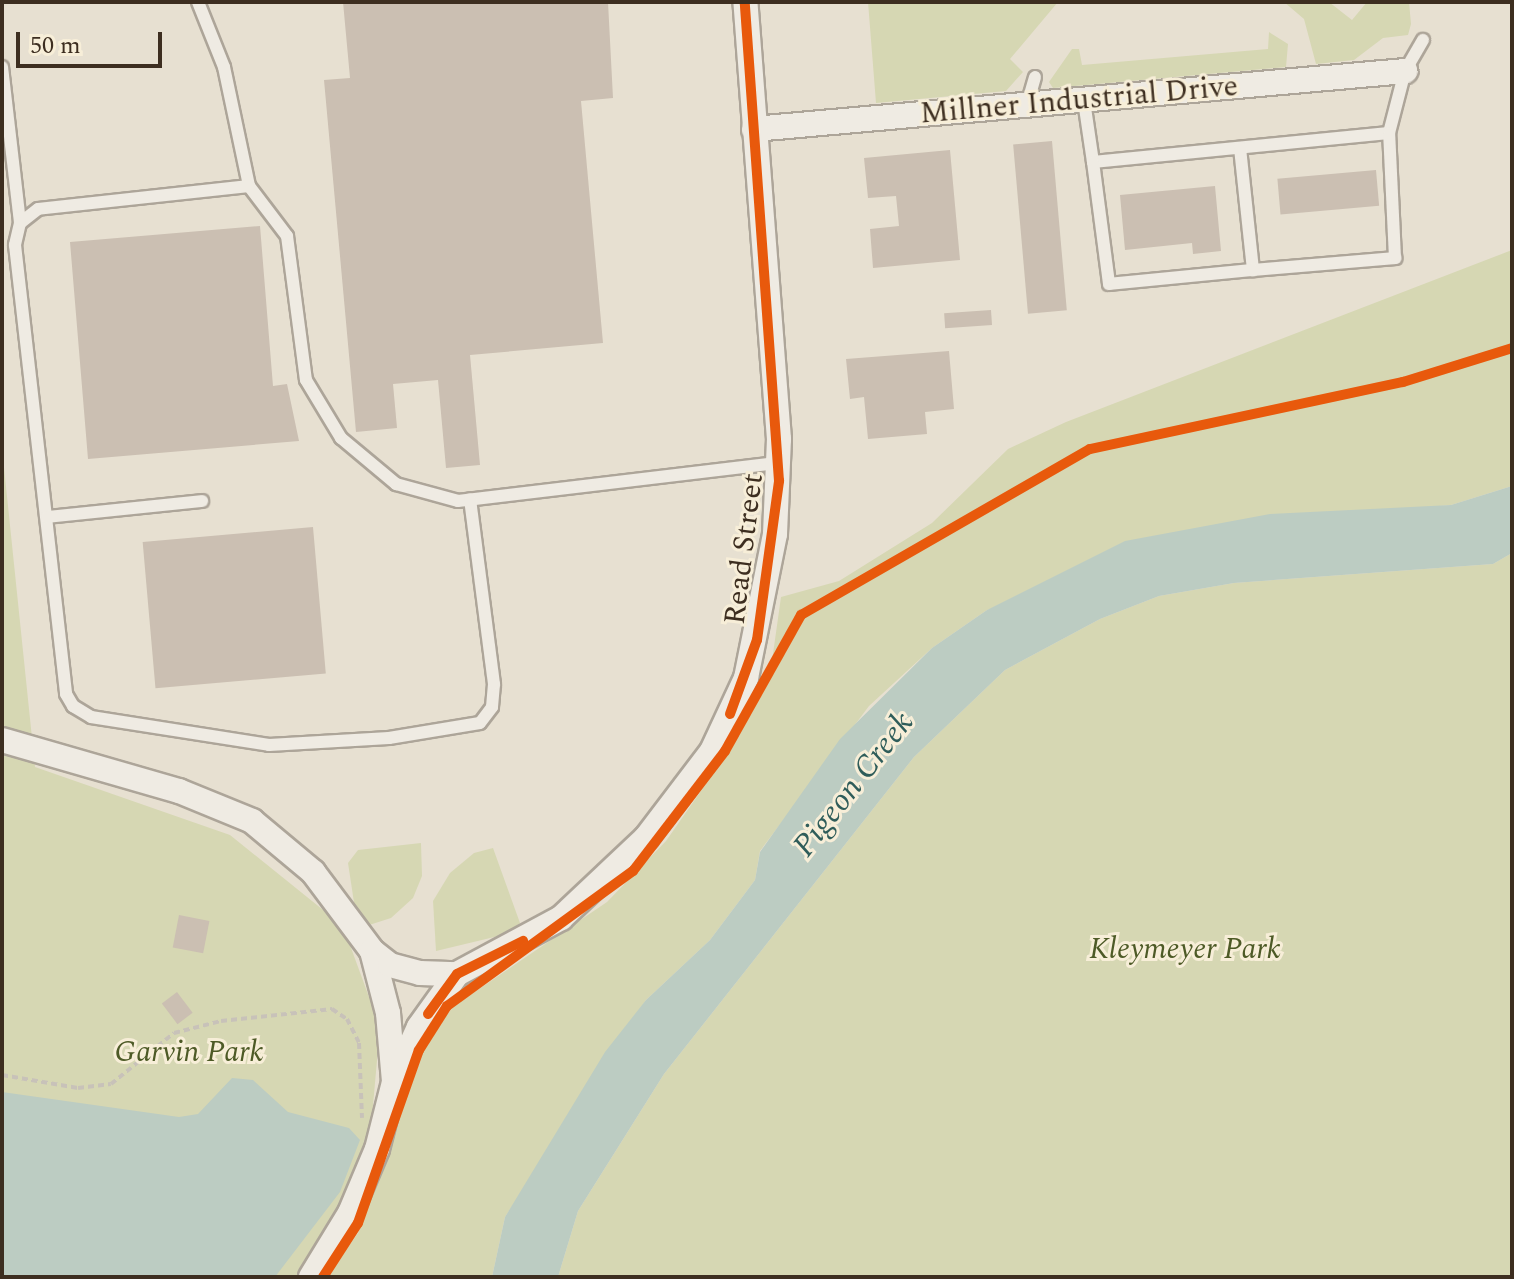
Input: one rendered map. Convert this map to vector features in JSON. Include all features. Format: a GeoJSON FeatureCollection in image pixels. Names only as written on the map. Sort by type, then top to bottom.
{"type":"FeatureCollection","features":[{"type":"Feature","properties":{"kind":"street","name":"Read Street"},"geometry":{"type":"LineString","coordinates":[[394,1082],[419,1027],[457,974],[580,904],[657,826],[712,751],[757,640],[779,463],[745,2]]}},
{"type":"Feature","properties":{"kind":"street","name":"Millner Industrial Drive"},"geometry":{"type":"LineString","coordinates":[[754,129],[1084,101],[1302,73],[1405,71]]}},
{"type":"Feature","properties":{"kind":"street"},"geometry":{"type":"LineString","coordinates":[[2,740],[179,791],[252,821],[323,883],[372,951],[390,965],[420,973],[457,974]]}},
{"type":"Feature","properties":{"kind":"street"},"geometry":{"type":"LineString","coordinates":[[311,1277],[350,1213],[379,1141],[394,1082],[388,1013],[372,951]]}},
{"type":"Feature","properties":{"kind":"lane"},"geometry":{"type":"LineString","coordinates":[[198,2],[224,67],[249,186],[287,236],[306,380],[341,438],[396,484],[470,500],[779,463]]}},
{"type":"Feature","properties":{"kind":"lane"},"geometry":{"type":"LineString","coordinates":[[1084,101],[1109,284],[1395,258],[1389,133],[1405,71],[1423,40]]}},
{"type":"Feature","properties":{"kind":"lane"},"geometry":{"type":"LineString","coordinates":[[2,67],[20,223],[15,245],[66,694],[73,706],[91,717],[269,745],[480,723],[492,707],[494,684],[470,500]]}},
{"type":"Feature","properties":{"kind":"lane"},"geometry":{"type":"LineString","coordinates":[[1027,105],[1035,77]]}},
{"type":"Feature","properties":{"kind":"lane"},"geometry":{"type":"LineString","coordinates":[[1093,162],[1389,133]]}},
{"type":"Feature","properties":{"kind":"lane"},"geometry":{"type":"LineString","coordinates":[[1240,148],[1253,270]]}},
{"type":"Feature","properties":{"kind":"lane"},"geometry":{"type":"LineString","coordinates":[[20,223],[38,209],[249,186]]}},
{"type":"Feature","properties":{"kind":"lane"},"geometry":{"type":"LineString","coordinates":[[47,517],[202,501]]}},
{"type":"Feature","properties":{"kind":"path"},"geometry":{"type":"LineString","coordinates":[[2,1075],[78,1088],[111,1084],[174,1033],[221,1021],[332,1009],[347,1019],[359,1043],[363,1126],[379,1141]]}},
{"type":"Feature","properties":{"kind":"green space"},"geometry":{"type":"Polygon","coordinates":[[[868,2],[1058,2],[1010,59],[1023,72],[1006,91],[876,103],[868,2]]]}},
{"type":"Feature","properties":{"kind":"green space"},"geometry":{"type":"Polygon","coordinates":[[[1284,2],[1329,2],[1352,20],[1367,2],[1409,2],[1411,24],[1408,35],[1383,38],[1354,60],[1316,64],[1304,19],[1284,2]]]}},
{"type":"Feature","properties":{"kind":"green space"},"geometry":{"type":"Polygon","coordinates":[[[1269,32],[1288,44],[1286,67],[1053,88],[1049,82],[1072,49],[1079,49],[1082,65],[1268,49],[1269,32]]]}},
{"type":"Feature","properties":{"kind":"green space"},"geometry":{"type":"Polygon","coordinates":[[[1512,250],[1512,486],[1451,505],[1364,513],[987,610],[932,648],[869,706],[760,851],[755,880],[710,940],[646,1000],[505,1217],[492,1277],[327,1277],[358,1233],[429,1036],[454,1006],[607,902],[666,841],[724,758],[771,668],[781,597],[839,581],[932,523],[1008,449],[1066,422],[1512,250]]]}},
{"type":"Feature","properties":{"kind":"green space","name":"Garvin Park"},"geometry":{"type":"Polygon","coordinates":[[[2,448],[35,767],[230,835],[343,926],[380,1027],[369,1150],[326,1237],[295,1277],[2,1277],[2,448]]]}},
{"type":"Feature","properties":{"kind":"green space","name":"Kleymeyer Park"},"geometry":{"type":"Polygon","coordinates":[[[1512,553],[1512,1277],[558,1277],[578,1211],[664,1074],[914,757],[1005,670],[1100,619],[1159,596],[1234,583],[1493,564],[1512,553]]]}},
{"type":"Feature","properties":{"kind":"green space"},"geometry":{"type":"Polygon","coordinates":[[[421,843],[422,876],[413,898],[391,918],[366,926],[355,909],[348,863],[358,850],[421,843]]]}},
{"type":"Feature","properties":{"kind":"green space"},"geometry":{"type":"Polygon","coordinates":[[[493,848],[520,923],[515,932],[436,951],[433,901],[450,873],[474,853],[493,848]]]}},
{"type":"Feature","properties":{"kind":"water","name":"Pigeon Creek"},"geometry":{"type":"Polygon","coordinates":[[[1512,486],[1512,553],[1493,564],[1234,583],[1159,596],[1100,619],[1005,670],[914,757],[664,1074],[578,1211],[558,1277],[492,1277],[505,1217],[605,1052],[646,1000],[710,940],[755,880],[760,852],[840,739],[932,648],[987,610],[1125,541],[1270,514],[1451,505],[1512,486]]]}},
{"type":"Feature","properties":{"kind":"water"},"geometry":{"type":"Polygon","coordinates":[[[232,1078],[253,1080],[288,1112],[349,1128],[360,1140],[340,1192],[275,1277],[2,1277],[2,1092],[179,1117],[198,1114],[232,1078]]]}},
{"type":"Feature","properties":{"kind":"building"},"geometry":{"type":"Polygon","coordinates":[[[343,2],[608,2],[613,98],[581,101],[603,343],[470,355],[480,465],[446,468],[438,380],[393,384],[397,428],[356,432],[324,80],[350,78],[343,2]]]}},
{"type":"Feature","properties":{"kind":"building"},"geometry":{"type":"Polygon","coordinates":[[[1052,141],[1067,310],[1028,314],[1013,144],[1052,141]]]}},
{"type":"Feature","properties":{"kind":"building"},"geometry":{"type":"Polygon","coordinates":[[[950,150],[960,260],[873,268],[870,229],[899,226],[896,196],[868,198],[864,158],[950,150]]]}},
{"type":"Feature","properties":{"kind":"building"},"geometry":{"type":"Polygon","coordinates":[[[1376,170],[1379,206],[1281,214],[1277,179],[1376,170]]]}},
{"type":"Feature","properties":{"kind":"building"},"geometry":{"type":"Polygon","coordinates":[[[1215,186],[1221,251],[1193,254],[1192,243],[1125,250],[1120,195],[1215,186]]]}},
{"type":"Feature","properties":{"kind":"building"},"geometry":{"type":"Polygon","coordinates":[[[260,226],[273,386],[287,384],[299,441],[88,459],[70,242],[260,226]]]}},
{"type":"Feature","properties":{"kind":"building"},"geometry":{"type":"Polygon","coordinates":[[[991,310],[992,325],[945,328],[944,313],[991,310]]]}},
{"type":"Feature","properties":{"kind":"building"},"geometry":{"type":"Polygon","coordinates":[[[949,351],[954,409],[925,412],[927,434],[868,439],[864,397],[850,399],[846,359],[949,351]]]}},
{"type":"Feature","properties":{"kind":"building"},"geometry":{"type":"Polygon","coordinates":[[[313,527],[326,673],[155,688],[143,542],[313,527]]]}},
{"type":"Feature","properties":{"kind":"building"},"geometry":{"type":"Polygon","coordinates":[[[179,915],[209,921],[203,953],[173,947],[179,915]]]}},
{"type":"Feature","properties":{"kind":"building"},"geometry":{"type":"Polygon","coordinates":[[[177,992],[193,1013],[177,1024],[162,1003],[177,992]]]}},
{"type":"Feature","properties":{"kind":"cycle path"},"geometry":{"type":"LineString","coordinates":[[730,714],[757,640],[779,481],[745,2]]}},
{"type":"Feature","properties":{"kind":"cycle path"},"geometry":{"type":"LineString","coordinates":[[323,1277],[358,1223],[419,1050],[447,1006],[633,871],[725,751],[801,615],[1090,449],[1403,382],[1512,348]]}},
{"type":"Feature","properties":{"kind":"cycle path"},"geometry":{"type":"LineString","coordinates":[[428,1014],[457,974],[523,941]]}}]}
